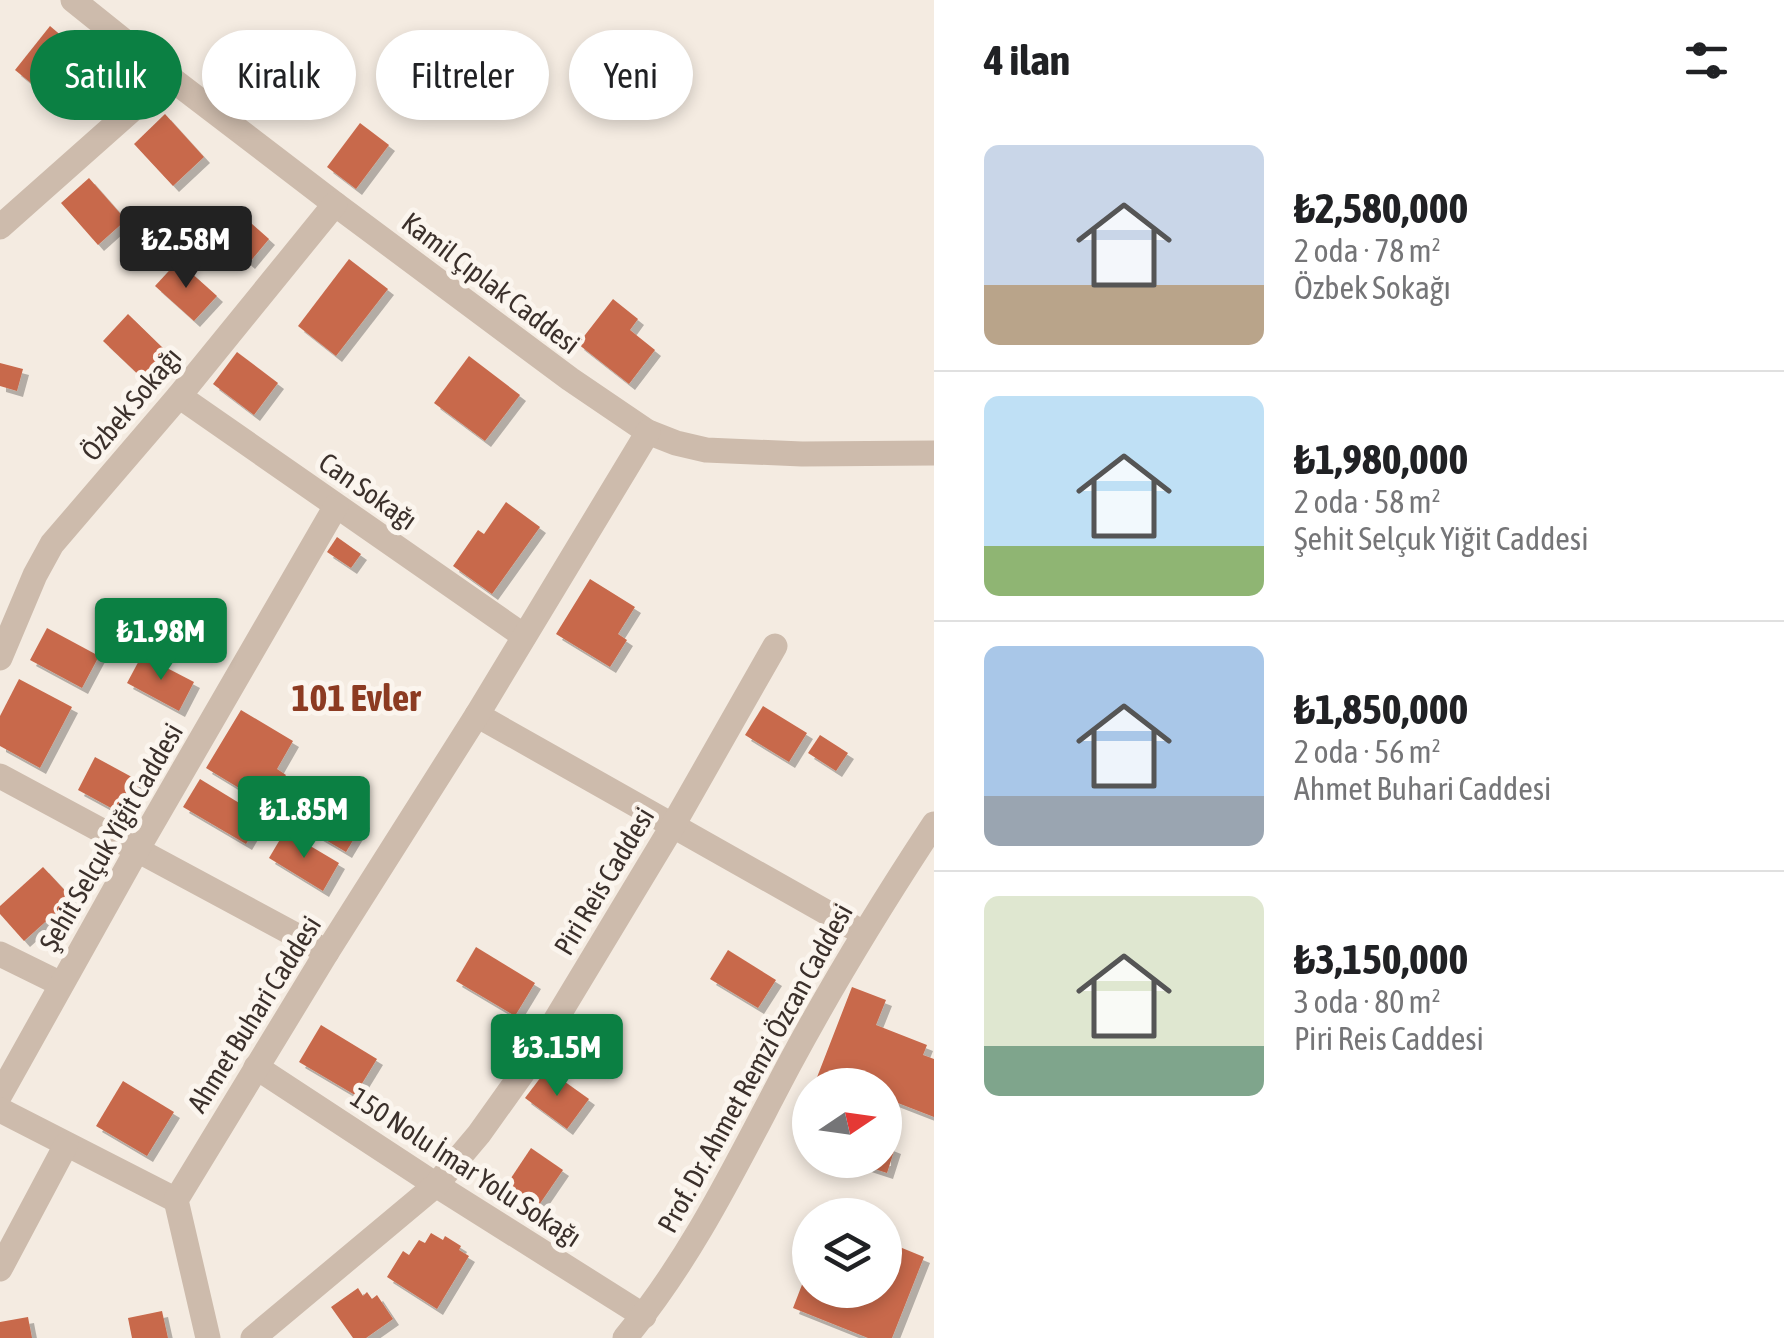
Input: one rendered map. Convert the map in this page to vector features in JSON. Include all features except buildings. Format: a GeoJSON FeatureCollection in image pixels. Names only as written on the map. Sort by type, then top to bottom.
{"type":"FeatureCollection","features":[{"type":"Feature","properties":{"kind":"street","name":"Kamil Çıplak Caddesi"},"geometry":{"type":"LineString","coordinates":[[73,0],[110,30]]}},
{"type":"Feature","properties":{"kind":"street","name":"Kamil Çıplak Caddesi"},"geometry":{"type":"LineString","coordinates":[[182,87],[570,379],[648,432],[706,450],[802,454],[934,452]]}},
{"type":"Feature","properties":{"kind":"street"},"geometry":{"type":"LineString","coordinates":[[4,216],[118,120]]}},
{"type":"Feature","properties":{"kind":"street","name":"Özbek Sokağı"},"geometry":{"type":"LineString","coordinates":[[0,656],[52,544],[335,204]]}},
{"type":"Feature","properties":{"kind":"street","name":"Can Sokağı"},"geometry":{"type":"LineString","coordinates":[[179,396],[524,636]]}},
{"type":"Feature","properties":{"kind":"street","name":"Ahmet Buhari Caddesi"},"geometry":{"type":"LineString","coordinates":[[176,1200],[478,715],[648,432]]}},
{"type":"Feature","properties":{"kind":"street","name":"Şehit Selçuk Yiğit Caddesi"},"geometry":{"type":"LineString","coordinates":[[0,1095],[336,506]]}},
{"type":"Feature","properties":{"kind":"street","name":"Piri Reis Caddesi"},"geometry":{"type":"LineString","coordinates":[[253,1338],[436,1185],[480,1134],[529,1064],[672,827],[775,646]]}},
{"type":"Feature","properties":{"kind":"street"},"geometry":{"type":"LineString","coordinates":[[478,715],[863,933]]}},
{"type":"Feature","properties":{"kind":"street"},"geometry":{"type":"LineString","coordinates":[[0,776],[327,952]]}},
{"type":"Feature","properties":{"kind":"street","name":"Prof. Dr. Ahmet Remzi Özcan Caddesi"},"geometry":{"type":"LineString","coordinates":[[625,1338],[691,1246],[863,933],[934,824]]}},
{"type":"Feature","properties":{"kind":"street"},"geometry":{"type":"LineString","coordinates":[[0,954],[61,984]]}},
{"type":"Feature","properties":{"kind":"street","name":"150 Nolu İmar Yolu Sokağı"},"geometry":{"type":"LineString","coordinates":[[256,1066],[644,1316]]}},
{"type":"Feature","properties":{"kind":"street"},"geometry":{"type":"LineString","coordinates":[[0,1110],[176,1200],[208,1338]]}},
{"type":"Feature","properties":{"kind":"street"},"geometry":{"type":"LineString","coordinates":[[0,1269],[66,1145]]}},
{"type":"Feature","properties":{"kind":"district","name":"101 Evler"},"geometry":{"type":"Point","coordinates":[356,698]}}]}
